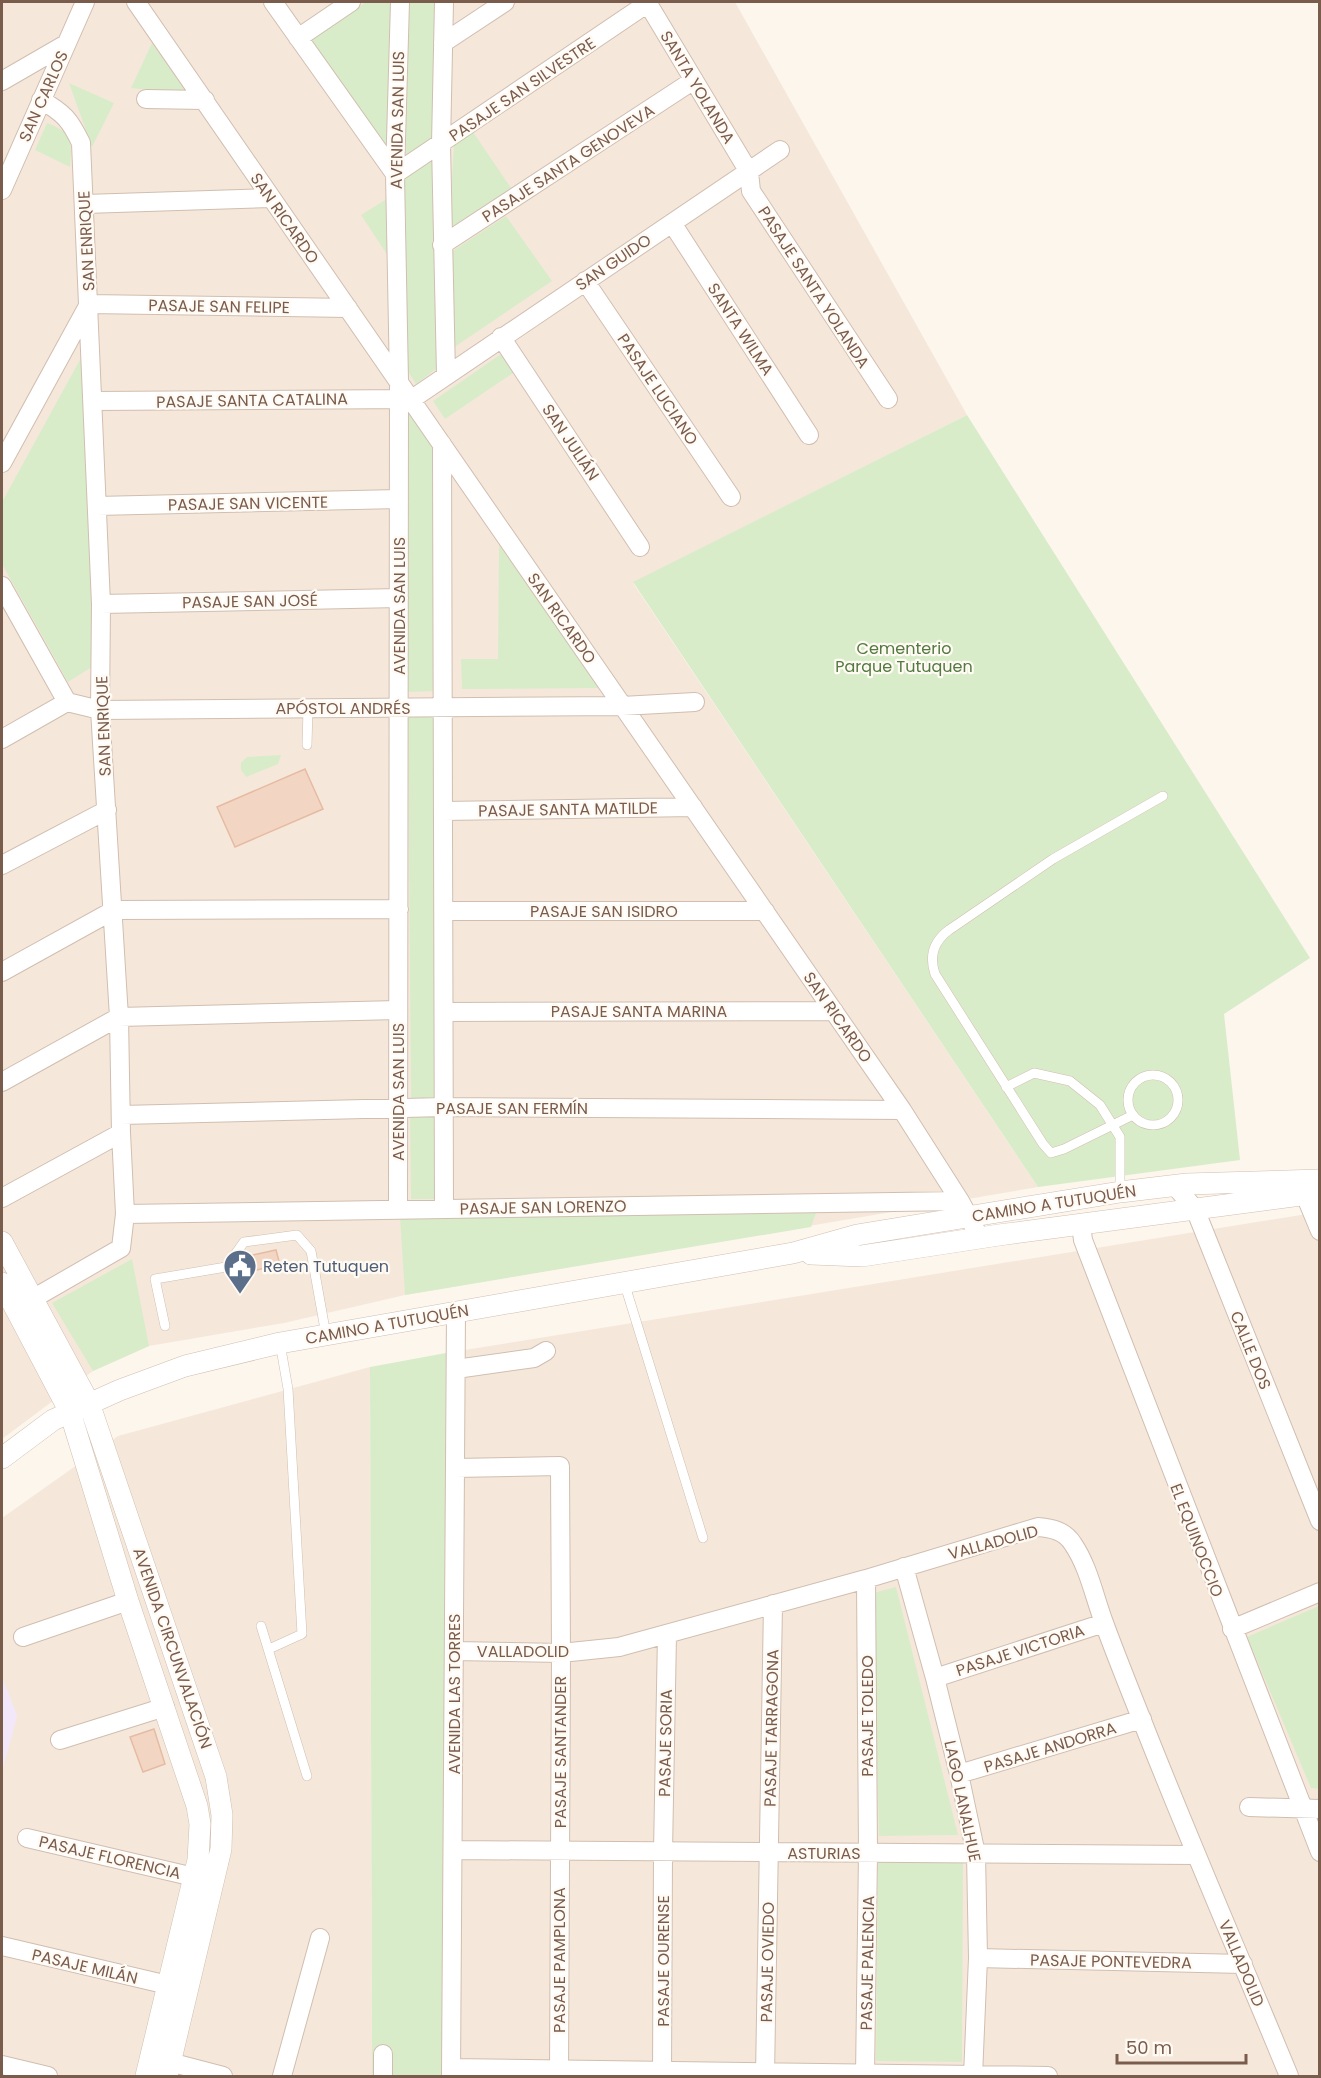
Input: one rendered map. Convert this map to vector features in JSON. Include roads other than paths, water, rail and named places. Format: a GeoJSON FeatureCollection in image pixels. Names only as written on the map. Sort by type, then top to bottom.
{"type":"FeatureCollection","features":[{"type":"Feature","properties":{"kind":"street","name":"SAN CARLOS"},"geometry":{"type":"LineString","coordinates":[[2,190],[85,2]]}},
{"type":"Feature","properties":{"kind":"street","name":"SAN RICARDO"},"geometry":{"type":"LineString","coordinates":[[136,2],[348,308],[403,393],[442,444],[902,1110],[965,1209],[980,1238]]}},
{"type":"Feature","properties":{"kind":"street"},"geometry":{"type":"LineString","coordinates":[[273,2],[395,174]]}},
{"type":"Feature","properties":{"kind":"street"},"geometry":{"type":"LineString","coordinates":[[298,38],[351,2]]}},
{"type":"Feature","properties":{"kind":"street","name":"AVENIDA SAN LUIS"},"geometry":{"type":"LineString","coordinates":[[398,1210],[399,499],[403,393],[395,174],[400,2]]}},
{"type":"Feature","properties":{"kind":"street"},"geometry":{"type":"LineString","coordinates":[[403,393],[446,374],[441,144],[444,2]]}},
{"type":"Feature","properties":{"kind":"street"},"geometry":{"type":"LineString","coordinates":[[443,43],[505,2]]}},
{"type":"Feature","properties":{"kind":"street","name":"PASAJE SAN SILVESTRE"},"geometry":{"type":"LineString","coordinates":[[395,174],[647,2]]}},
{"type":"Feature","properties":{"kind":"street","name":"SANTA YOLANDA"},"geometry":{"type":"LineString","coordinates":[[647,2],[749,172]]}},
{"type":"Feature","properties":{"kind":"street"},"geometry":{"type":"LineString","coordinates":[[2,81],[66,44]]}},
{"type":"Feature","properties":{"kind":"street","name":"PASAJE SANTA GENOVEVA"},"geometry":{"type":"LineString","coordinates":[[442,245],[694,81]]}},
{"type":"Feature","properties":{"kind":"street"},"geometry":{"type":"LineString","coordinates":[[146,99],[205,100]]}},
{"type":"Feature","properties":{"kind":"street","name":"SAN ENRIQUE"},"geometry":{"type":"LineString","coordinates":[[24,1304],[121,1248],[125,1214],[114,910],[100,710],[101,604],[81,142],[70,121],[60,111],[41,100]]}},
{"type":"Feature","properties":{"kind":"street","name":"SAN GUIDO"},"geometry":{"type":"LineString","coordinates":[[446,374],[780,150]]}},
{"type":"Feature","properties":{"kind":"street","name":"PASAJE SANTA YOLANDA"},"geometry":{"type":"LineString","coordinates":[[749,172],[750,191],[888,399]]}},
{"type":"Feature","properties":{"kind":"street"},"geometry":{"type":"LineString","coordinates":[[85,204],[271,198]]}},
{"type":"Feature","properties":{"kind":"street","name":"SANTA WILMA"},"geometry":{"type":"LineString","coordinates":[[672,224],[809,435]]}},
{"type":"Feature","properties":{"kind":"street","name":"PASAJE LUCIANO"},"geometry":{"type":"LineString","coordinates":[[585,282],[731,497]]}},
{"type":"Feature","properties":{"kind":"street"},"geometry":{"type":"LineString","coordinates":[[2,463],[89,304]]}},
{"type":"Feature","properties":{"kind":"street","name":"PASAJE SAN FELIPE"},"geometry":{"type":"LineString","coordinates":[[89,304],[348,308]]}},
{"type":"Feature","properties":{"kind":"street","name":"SAN JULIÁN"},"geometry":{"type":"LineString","coordinates":[[501,338],[640,547]]}},
{"type":"Feature","properties":{"kind":"street","name":"PASAJE SANTA CATALINA"},"geometry":{"type":"LineString","coordinates":[[93,401],[403,393]]}},
{"type":"Feature","properties":{"kind":"street"},"geometry":{"type":"LineString","coordinates":[[442,444],[444,1209]]}},
{"type":"Feature","properties":{"kind":"street","name":"PASAJE SAN VICENTE"},"geometry":{"type":"LineString","coordinates":[[97,506],[399,499]]}},
{"type":"Feature","properties":{"kind":"street"},"geometry":{"type":"LineString","coordinates":[[2,586],[68,702],[2,738]]}},
{"type":"Feature","properties":{"kind":"street","name":"PASAJE SAN JOSÉ"},"geometry":{"type":"LineString","coordinates":[[101,604],[399,598]]}},
{"type":"Feature","properties":{"kind":"street","name":"APÓSTOL ANDRÉS"},"geometry":{"type":"LineString","coordinates":[[68,702],[100,710],[622,706],[695,702]]}},
{"type":"Feature","properties":{"kind":"street","name":"PASAJE SANTA MATILDE"},"geometry":{"type":"LineString","coordinates":[[443,811],[693,807]]}},
{"type":"Feature","properties":{"kind":"street"},"geometry":{"type":"LineString","coordinates":[[2,865],[107,810]]}},
{"type":"Feature","properties":{"kind":"street"},"geometry":{"type":"LineString","coordinates":[[2,972],[114,910],[399,909]]}},
{"type":"Feature","properties":{"kind":"street","name":"PASAJE SAN ISIDRO"},"geometry":{"type":"LineString","coordinates":[[444,911],[765,911]]}},
{"type":"Feature","properties":{"kind":"street"},"geometry":{"type":"LineString","coordinates":[[2,1082],[119,1017],[398,1010]]}},
{"type":"Feature","properties":{"kind":"street","name":"PASAJE SANTA MARINA"},"geometry":{"type":"LineString","coordinates":[[444,1012],[834,1011]]}},
{"type":"Feature","properties":{"kind":"street","name":"PASAJE SAN FERMÍN"},"geometry":{"type":"LineString","coordinates":[[121,1124],[444,1107],[902,1110]]}},
{"type":"Feature","properties":{"kind":"street"},"geometry":{"type":"LineString","coordinates":[[2,1198],[121,1124]]}},
{"type":"Feature","properties":{"kind":"street","name":"CAMINO A TUTUQUÉN"},"geometry":{"type":"LineString","coordinates":[[2,1458],[53,1420],[80,1408],[185,1366],[280,1343],[793,1253],[965,1209],[1174,1185],[1311,1187]]}},
{"type":"Feature","properties":{"kind":"street","name":"CALLE DOS"},"geometry":{"type":"LineString","coordinates":[[1174,1185],[1195,1209],[1320,1521]]}},
{"type":"Feature","properties":{"kind":"street"},"geometry":{"type":"LineString","coordinates":[[1311,1187],[1320,1231]]}},
{"type":"Feature","properties":{"kind":"street","name":"CAMINO A TUTUQUÉN"},"geometry":{"type":"LineString","coordinates":[[793,1253],[862,1256],[1195,1209],[1311,1187]]}},
{"type":"Feature","properties":{"kind":"street"},"geometry":{"type":"LineString","coordinates":[[1114,1220],[1120,1192]]}},
{"type":"Feature","properties":{"kind":"street","name":"PASAJE SAN LORENZO"},"geometry":{"type":"LineString","coordinates":[[125,1214],[444,1209],[965,1209]]}},
{"type":"Feature","properties":{"kind":"street","name":"EL EQUINOCCIO"},"geometry":{"type":"LineString","coordinates":[[1081,1225],[1083,1240],[1232,1629],[1311,1809],[1320,1852]]}},
{"type":"Feature","properties":{"kind":"street","name":"AVENIDA CIRCUNVALACIÓN"},"geometry":{"type":"LineString","coordinates":[[2,1242],[24,1304],[80,1408],[191,1700],[216,1777],[221,1805],[222,1832],[217,1866],[158,2068]]}},
{"type":"Feature","properties":{"kind":"street","name":"AVENIDA CIRCUNVALACIÓN"},"geometry":{"type":"LineString","coordinates":[[2,1283],[24,1304]]}},
{"type":"Feature","properties":{"kind":"street","name":"AVENIDA LAS TORRES"},"geometry":{"type":"LineString","coordinates":[[452,2072],[456,1312]]}},
{"type":"Feature","properties":{"kind":"street"},"geometry":{"type":"LineString","coordinates":[[456,1369],[534,1358],[546,1350]]}},
{"type":"Feature","properties":{"kind":"street","name":"AVENIDA CIRCUNVALACIÓN"},"geometry":{"type":"LineString","coordinates":[[80,1408],[129,1601],[193,1794],[200,1824],[198,1860],[168,1985],[158,2068]]}},
{"type":"Feature","properties":{"kind":"street","name":"PASAJE SANTANDER"},"geometry":{"type":"LineString","coordinates":[[455,1468],[560,1466],[560,1851]]}},
{"type":"Feature","properties":{"kind":"street","name":"VALLADOLID"},"geometry":{"type":"LineString","coordinates":[[454,1651],[561,1653],[619,1647],[866,1579],[1038,1527],[1051,1528],[1064,1534],[1080,1555],[1104,1623],[1196,1856],[1289,2076]]}},
{"type":"Feature","properties":{"kind":"street","name":"LAGO LANALHUE"},"geometry":{"type":"LineString","coordinates":[[904,1567],[935,1678],[976,1854],[978,1958],[974,2076]]}},
{"type":"Feature","properties":{"kind":"street","name":"PASAJE TOLEDO"},"geometry":{"type":"LineString","coordinates":[[866,1579],[868,1853]]}},
{"type":"Feature","properties":{"kind":"street"},"geometry":{"type":"LineString","coordinates":[[1232,1629],[1320,1592]]}},
{"type":"Feature","properties":{"kind":"street"},"geometry":{"type":"LineString","coordinates":[[23,1637],[129,1601]]}},
{"type":"Feature","properties":{"kind":"street","name":"PASAJE TARRAGONA"},"geometry":{"type":"LineString","coordinates":[[769,1852],[773,1604]]}},
{"type":"Feature","properties":{"kind":"street","name":"PASAJE VICTORIA"},"geometry":{"type":"LineString","coordinates":[[935,1678],[1104,1623]]}},
{"type":"Feature","properties":{"kind":"street","name":"PASAJE SORIA"},"geometry":{"type":"LineString","coordinates":[[663,1851],[667,1634]]}},
{"type":"Feature","properties":{"kind":"street"},"geometry":{"type":"LineString","coordinates":[[60,1740],[191,1700]]}},
{"type":"Feature","properties":{"kind":"street","name":"PASAJE ANDORRA"},"geometry":{"type":"LineString","coordinates":[[959,1774],[1142,1719]]}},
{"type":"Feature","properties":{"kind":"street"},"geometry":{"type":"LineString","coordinates":[[1249,1807],[1311,1809]]}},
{"type":"Feature","properties":{"kind":"street","name":"PASAJE FLORENCIA"},"geometry":{"type":"LineString","coordinates":[[27,1838],[194,1877]]}},
{"type":"Feature","properties":{"kind":"street","name":"ASTURIAS"},"geometry":{"type":"LineString","coordinates":[[453,1850],[1196,1856]]}},
{"type":"Feature","properties":{"kind":"street","name":"PASAJE PAMPLONA"},"geometry":{"type":"LineString","coordinates":[[559,2073],[560,1851]]}},
{"type":"Feature","properties":{"kind":"street","name":"PASAJE OURENSE"},"geometry":{"type":"LineString","coordinates":[[662,2074],[663,1851]]}},
{"type":"Feature","properties":{"kind":"street","name":"PASAJE OVIEDO"},"geometry":{"type":"LineString","coordinates":[[765,2074],[769,1852]]}},
{"type":"Feature","properties":{"kind":"street","name":"PASAJE PALENCIA"},"geometry":{"type":"LineString","coordinates":[[865,2075],[868,1853]]}},
{"type":"Feature","properties":{"kind":"street"},"geometry":{"type":"LineString","coordinates":[[282,2076],[320,1938]]}},
{"type":"Feature","properties":{"kind":"street","name":"PASAJE MILÁN"},"geometry":{"type":"LineString","coordinates":[[2,1946],[168,1985]]}},
{"type":"Feature","properties":{"kind":"street","name":"PASAJE PONTEVEDRA"},"geometry":{"type":"LineString","coordinates":[[978,1958],[1243,1964]]}},
{"type":"Feature","properties":{"kind":"street"},"geometry":{"type":"LineString","coordinates":[[383,2054],[383,2076]]}},
{"type":"Feature","properties":{"kind":"street"},"geometry":{"type":"LineString","coordinates":[[2,2066],[48,2076]]}},
{"type":"Feature","properties":{"kind":"street"},"geometry":{"type":"LineString","coordinates":[[158,2068],[223,2076]]}},
{"type":"Feature","properties":{"kind":"street"},"geometry":{"type":"LineString","coordinates":[[452,2072],[1048,2076]]}},
{"type":"Feature","properties":{"kind":"lane"},"geometry":{"type":"LineString","coordinates":[[307,745],[308,708]]}},
{"type":"Feature","properties":{"kind":"lane"},"geometry":{"type":"LineString","coordinates":[[1133,1114],[1051,1154],[1042,1144],[935,974],[933,954],[938,940],[949,930],[1053,859],[1163,796]]}},
{"type":"Feature","properties":{"kind":"lane"},"geometry":{"type":"LineString","coordinates":[[1006,1087],[1034,1073],[1071,1081],[1100,1105],[1120,1137],[1120,1192]]}},
{"type":"Feature","properties":{"kind":"lane"},"geometry":{"type":"LineString","coordinates":[[1163,1077],[1173,1085],[1177,1092],[1178,1106],[1167,1121],[1151,1125],[1140,1122],[1133,1114],[1129,1105],[1130,1092],[1140,1079],[1163,1077]]}},
{"type":"Feature","properties":{"kind":"lane"},"geometry":{"type":"LineString","coordinates":[[165,1326],[155,1280],[226,1267],[244,1242],[297,1234],[311,1251],[326,1335]]}},
{"type":"Feature","properties":{"kind":"lane"},"geometry":{"type":"LineString","coordinates":[[624,1282],[703,1538]]}},
{"type":"Feature","properties":{"kind":"lane"},"geometry":{"type":"LineString","coordinates":[[269,1649],[302,1634],[288,1389],[280,1343]]}},
{"type":"Feature","properties":{"kind":"lane"},"geometry":{"type":"LineString","coordinates":[[261,1626],[307,1776]]}},
{"type":"Feature","properties":{"kind":"place","name":"Reten Tutuquen"},"geometry":{"type":"Point","coordinates":[240,1295]}},
{"type":"Feature","properties":{"kind":"park label","name":"Cementerio Parque Tutuquen"},"geometry":{"type":"Point","coordinates":[904,657]}}]}
